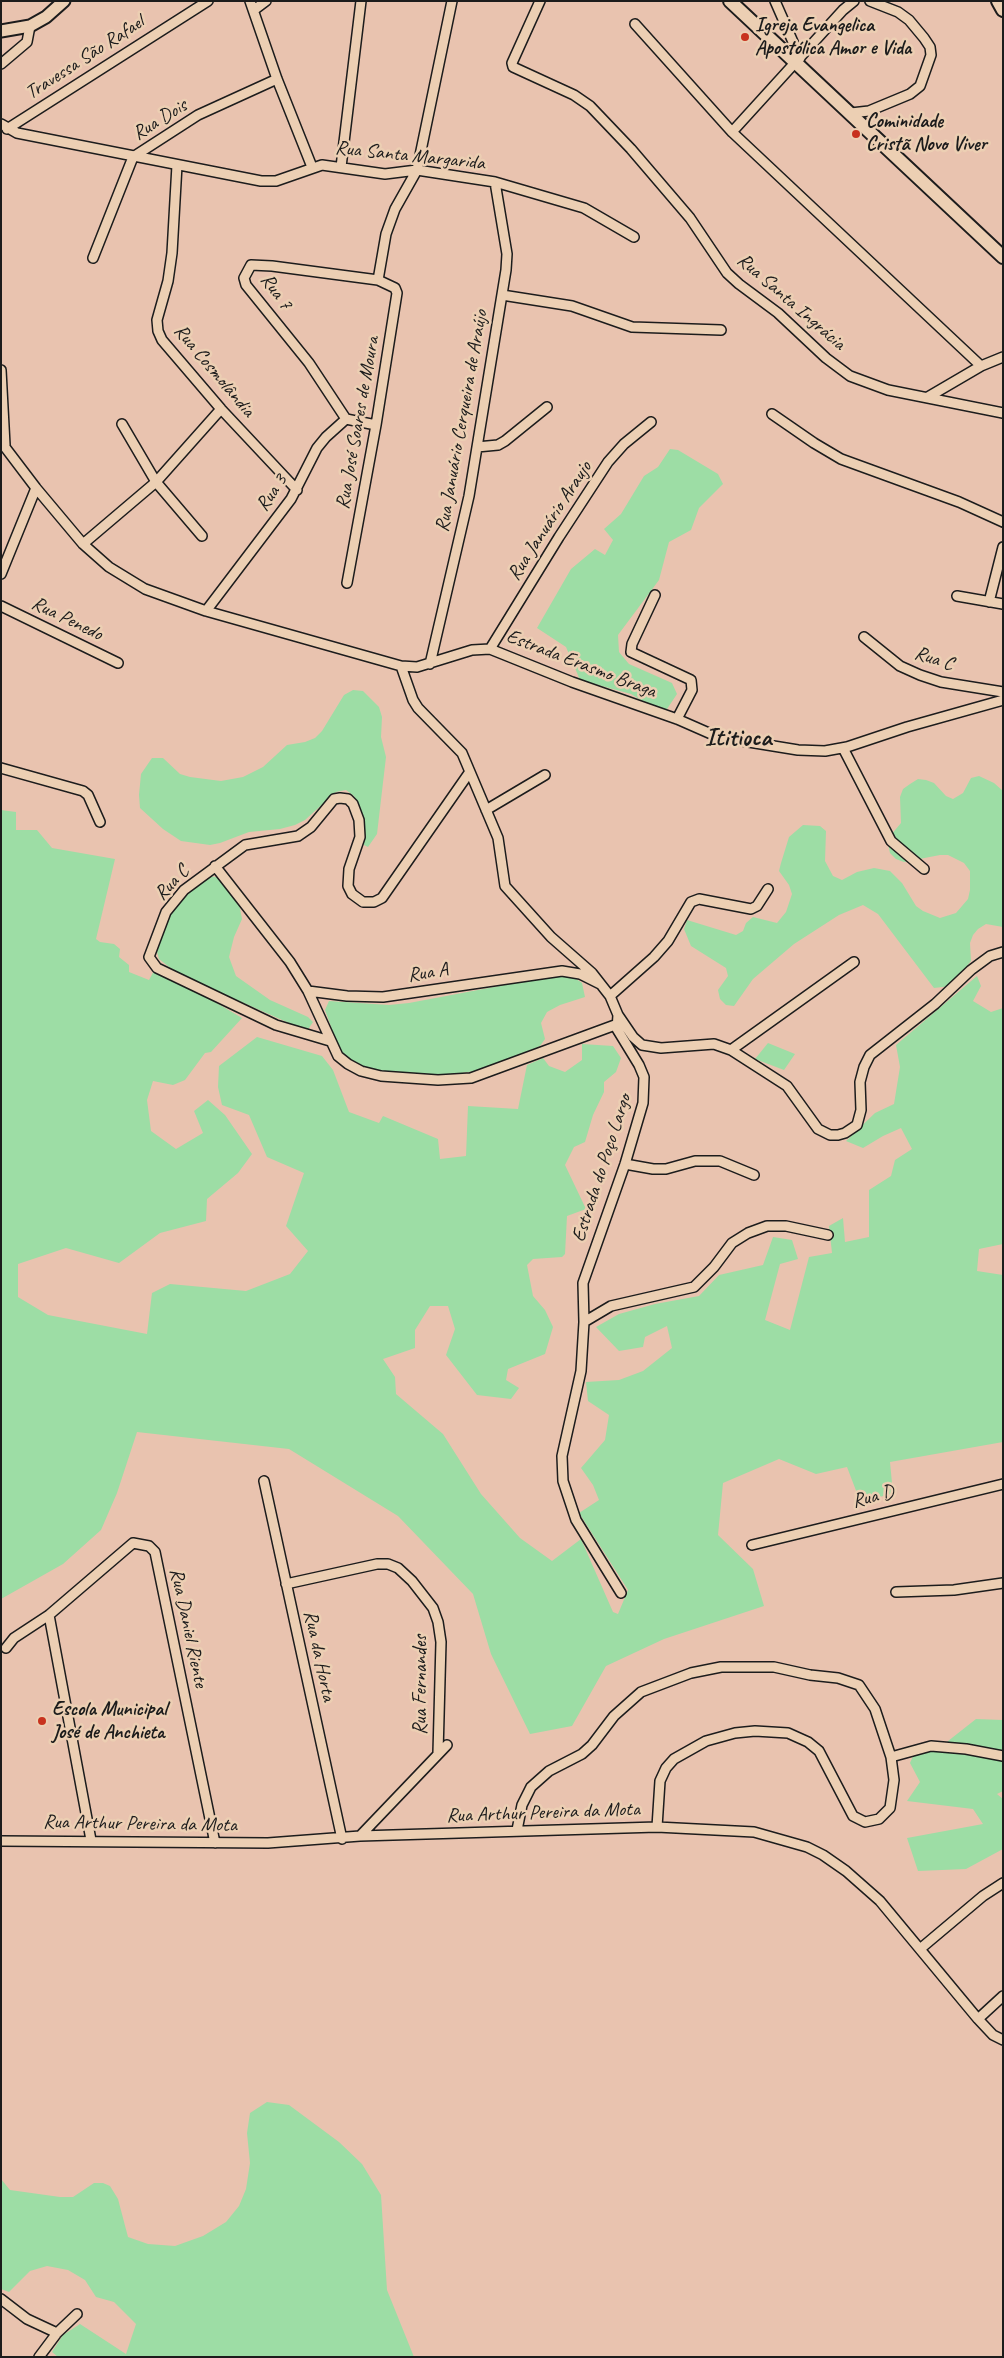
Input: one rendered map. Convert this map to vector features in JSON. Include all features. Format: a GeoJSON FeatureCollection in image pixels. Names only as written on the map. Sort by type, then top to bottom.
{"type":"FeatureCollection","features":[{"type":"Feature","properties":{"kind":"main road"},"geometry":{"type":"LineString","coordinates":[[730,1],[798,60],[1003,258]]}},
{"type":"Feature","properties":{"kind":"main road"},"geometry":{"type":"LineString","coordinates":[[998,1],[1003,10]]}},
{"type":"Feature","properties":{"kind":"street"},"geometry":{"type":"LineString","coordinates":[[1,31],[30,26],[46,17],[64,1]]}},
{"type":"Feature","properties":{"kind":"street","name":"Travessa São Rafael"},"geometry":{"type":"LineString","coordinates":[[4,126],[208,1]]}},
{"type":"Feature","properties":{"kind":"street"},"geometry":{"type":"LineString","coordinates":[[250,1],[277,79],[312,167]]}},
{"type":"Feature","properties":{"kind":"street"},"geometry":{"type":"LineString","coordinates":[[254,10],[266,1]]}},
{"type":"Feature","properties":{"kind":"street"},"geometry":{"type":"LineString","coordinates":[[340,167],[361,1]]}},
{"type":"Feature","properties":{"kind":"street"},"geometry":{"type":"LineString","coordinates":[[378,280],[386,234],[395,209],[417,170],[452,1]]}},
{"type":"Feature","properties":{"kind":"street","name":"Rua Santa Ingrácia"},"geometry":{"type":"LineString","coordinates":[[540,1],[512,63],[513,67],[574,95],[590,106],[631,149],[690,218],[727,273],[785,319],[826,358],[850,376],[888,390],[1003,414]]}},
{"type":"Feature","properties":{"kind":"street"},"geometry":{"type":"LineString","coordinates":[[775,1],[798,60]]}},
{"type":"Feature","properties":{"kind":"street"},"geometry":{"type":"LineString","coordinates":[[732,132],[854,1]]}},
{"type":"Feature","properties":{"kind":"street"},"geometry":{"type":"LineString","coordinates":[[851,112],[869,111],[910,94],[920,86],[931,55],[930,47],[909,20],[898,12],[870,1]]}},
{"type":"Feature","properties":{"kind":"street"},"geometry":{"type":"LineString","coordinates":[[635,24],[732,132],[981,366]]}},
{"type":"Feature","properties":{"kind":"street"},"geometry":{"type":"LineString","coordinates":[[1,64],[27,42],[30,26]]}},
{"type":"Feature","properties":{"kind":"street","name":"Rua Dois"},"geometry":{"type":"LineString","coordinates":[[93,258],[132,157],[198,115],[277,79]]}},
{"type":"Feature","properties":{"kind":"street","name":"Rua Santa Margarida"},"geometry":{"type":"LineString","coordinates":[[4,126],[17,133],[261,181],[276,181],[322,165],[385,174],[417,170],[495,182],[584,208],[634,237]]}},
{"type":"Feature","properties":{"kind":"street","name":"Rua Cosmolândia"},"geometry":{"type":"LineString","coordinates":[[177,165],[168,281],[157,320],[158,331],[162,340],[220,409],[297,490]]}},
{"type":"Feature","properties":{"kind":"street","name":"Rua Januário Cerqueira de Araújo"},"geometry":{"type":"LineString","coordinates":[[430,664],[469,496],[502,294],[507,254],[495,182]]}},
{"type":"Feature","properties":{"kind":"street","name":"Rua 7"},"geometry":{"type":"LineString","coordinates":[[346,419],[303,356],[246,285],[244,278],[251,265],[378,280]]}},
{"type":"Feature","properties":{"kind":"street","name":"Rua José Soares de Moura"},"geometry":{"type":"LineString","coordinates":[[347,582],[397,300],[395,288],[378,280]]}},
{"type":"Feature","properties":{"kind":"street"},"geometry":{"type":"LineString","coordinates":[[502,294],[572,306],[632,327],[722,330]]}},
{"type":"Feature","properties":{"kind":"street"},"geometry":{"type":"LineString","coordinates":[[928,397],[981,366],[1003,357]]}},
{"type":"Feature","properties":{"kind":"street"},"geometry":{"type":"LineString","coordinates":[[1,370],[3,444]]}},
{"type":"Feature","properties":{"kind":"street"},"geometry":{"type":"LineString","coordinates":[[477,447],[498,445],[547,408]]}},
{"type":"Feature","properties":{"kind":"street"},"geometry":{"type":"LineString","coordinates":[[83,544],[156,482],[220,409]]}},
{"type":"Feature","properties":{"kind":"street"},"geometry":{"type":"LineString","coordinates":[[772,414],[814,444],[841,459],[959,502],[1003,522]]}},
{"type":"Feature","properties":{"kind":"street"},"geometry":{"type":"LineString","coordinates":[[346,419],[376,425]]}},
{"type":"Feature","properties":{"kind":"street","name":"Rua 3"},"geometry":{"type":"LineString","coordinates":[[206,611],[297,490],[317,448],[346,419]]}},
{"type":"Feature","properties":{"kind":"street","name":"Rua Januário Araujo"},"geometry":{"type":"LineString","coordinates":[[490,649],[559,536],[608,462],[624,444],[651,422]]}},
{"type":"Feature","properties":{"kind":"street"},"geometry":{"type":"LineString","coordinates":[[122,424],[156,482],[202,536]]}},
{"type":"Feature","properties":{"kind":"street","name":"Estrada Erasmo Braga"},"geometry":{"type":"LineString","coordinates":[[3,444],[36,488],[83,544],[109,567],[145,589],[206,611],[401,666],[417,667],[472,650],[490,649],[572,682],[678,719],[718,737],[798,750],[825,751],[843,748],[934,718],[1003,700]]}},
{"type":"Feature","properties":{"kind":"street"},"geometry":{"type":"LineString","coordinates":[[1,574],[3,563],[36,488]]}},
{"type":"Feature","properties":{"kind":"street"},"geometry":{"type":"LineString","coordinates":[[989,602],[1003,547]]}},
{"type":"Feature","properties":{"kind":"street"},"geometry":{"type":"LineString","coordinates":[[655,595],[632,644],[631,652],[691,680],[692,690],[678,719]]}},
{"type":"Feature","properties":{"kind":"street"},"geometry":{"type":"LineString","coordinates":[[957,596],[1003,604]]}},
{"type":"Feature","properties":{"kind":"street","name":"Rua Penedo"},"geometry":{"type":"LineString","coordinates":[[1,606],[118,663]]}},
{"type":"Feature","properties":{"kind":"street","name":"Rua C"},"geometry":{"type":"LineString","coordinates":[[864,637],[900,666],[920,675],[941,682],[1003,692]]}},
{"type":"Feature","properties":{"kind":"street"},"geometry":{"type":"LineString","coordinates":[[401,666],[413,700],[459,748],[498,838],[505,886],[551,937],[586,967],[602,985],[610,996],[618,1015],[633,1037],[642,1045],[661,1048],[714,1044],[731,1050],[787,1086],[818,1129],[830,1135],[845,1133],[857,1126],[860,1117],[860,1082],[870,1055],[935,1004],[977,966],[990,956],[1003,952]]}},
{"type":"Feature","properties":{"kind":"street"},"geometry":{"type":"LineString","coordinates":[[843,748],[891,841],[924,870]]}},
{"type":"Feature","properties":{"kind":"street"},"geometry":{"type":"LineString","coordinates":[[1,768],[83,791],[88,795],[100,822]]}},
{"type":"Feature","properties":{"kind":"street","name":"Rua C"},"geometry":{"type":"LineString","coordinates":[[330,1041],[276,1025],[158,968],[152,963],[150,957],[166,912],[184,890],[245,845],[298,836],[311,827],[334,799],[340,798],[348,799],[353,804],[359,820],[360,837],[349,869],[348,886],[352,894],[363,902],[374,902],[382,898],[469,773]]}},
{"type":"Feature","properties":{"kind":"street"},"geometry":{"type":"LineString","coordinates":[[486,810],[545,775]]}},
{"type":"Feature","properties":{"kind":"street"},"geometry":{"type":"LineString","coordinates":[[215,866],[290,962],[308,991],[338,1056],[361,1071],[381,1076],[455,1080],[479,1075],[615,1025],[618,1015]]}},
{"type":"Feature","properties":{"kind":"street"},"geometry":{"type":"LineString","coordinates":[[610,996],[668,941],[691,902],[699,899],[751,910],[757,906],[768,889]]}},
{"type":"Feature","properties":{"kind":"street"},"geometry":{"type":"LineString","coordinates":[[731,1050],[854,962]]}},
{"type":"Feature","properties":{"kind":"street","name":"Rua A"},"geometry":{"type":"LineString","coordinates":[[308,991],[347,996],[383,997],[569,970],[602,985]]}},
{"type":"Feature","properties":{"kind":"street","name":"Estrada do Poço Largo"},"geometry":{"type":"LineString","coordinates":[[615,1025],[644,1078],[643,1103],[625,1164],[583,1283],[584,1322],[581,1372],[564,1444],[563,1481],[576,1520],[621,1593]]}},
{"type":"Feature","properties":{"kind":"street"},"geometry":{"type":"LineString","coordinates":[[625,1164],[653,1169],[666,1169],[695,1161],[720,1161],[754,1174]]}},
{"type":"Feature","properties":{"kind":"street"},"geometry":{"type":"LineString","coordinates":[[584,1322],[611,1306],[694,1287],[714,1267],[732,1243],[748,1233],[767,1226],[786,1226],[828,1235]]}},
{"type":"Feature","properties":{"kind":"street","name":"Rua da Horta"},"geometry":{"type":"LineString","coordinates":[[264,1481],[342,1839]]}},
{"type":"Feature","properties":{"kind":"street","name":"Rua D"},"geometry":{"type":"LineString","coordinates":[[752,1545],[1003,1484]]}},
{"type":"Feature","properties":{"kind":"street","name":"Rua Daniel Riente"},"geometry":{"type":"LineString","coordinates":[[6,1648],[14,1638],[49,1615],[133,1543],[143,1543],[149,1546],[155,1552],[215,1843]]}},
{"type":"Feature","properties":{"kind":"street","name":"Rua Fernandes"},"geometry":{"type":"LineString","coordinates":[[286,1584],[377,1564],[388,1564],[398,1568],[412,1581],[433,1608],[438,1622],[441,1642],[438,1753]]}},
{"type":"Feature","properties":{"kind":"street"},"geometry":{"type":"LineString","coordinates":[[896,1592],[954,1590],[1003,1583]]}},
{"type":"Feature","properties":{"kind":"street"},"geometry":{"type":"LineString","coordinates":[[49,1615],[91,1840]]}},
{"type":"Feature","properties":{"kind":"street"},"geometry":{"type":"LineString","coordinates":[[517,1830],[522,1805],[531,1787],[549,1771],[582,1754],[592,1745],[624,1705],[642,1692],[691,1673],[721,1667],[774,1667],[810,1675],[838,1678],[859,1685],[875,1710],[891,1758],[894,1780],[890,1808],[879,1819],[865,1822],[852,1816],[819,1751],[798,1737],[770,1731],[755,1731],[735,1733],[706,1741],[674,1759],[666,1768],[660,1781],[657,1827]]}},
{"type":"Feature","properties":{"kind":"street","name":"Rua Fernandes"},"geometry":{"type":"LineString","coordinates":[[360,1836],[447,1745]]}},
{"type":"Feature","properties":{"kind":"street"},"geometry":{"type":"LineString","coordinates":[[891,1758],[931,1746],[966,1749],[1003,1756]]}},
{"type":"Feature","properties":{"kind":"street","name":"Rua Arthur Pereira da Mota"},"geometry":{"type":"LineString","coordinates":[[1,1841],[91,1840],[215,1843],[517,1830],[657,1827],[754,1832],[779,1837],[815,1851],[846,1871],[875,1896],[978,2019],[993,2035],[1003,2040]]}},
{"type":"Feature","properties":{"kind":"street"},"geometry":{"type":"LineString","coordinates":[[920,1949],[983,1896],[1003,1883]]}},
{"type":"Feature","properties":{"kind":"street"},"geometry":{"type":"LineString","coordinates":[[978,2019],[1003,1996]]}},
{"type":"Feature","properties":{"kind":"street"},"geometry":{"type":"LineString","coordinates":[[1,2298],[23,2316],[57,2333]]}},
{"type":"Feature","properties":{"kind":"street"},"geometry":{"type":"LineString","coordinates":[[39,2357],[57,2333],[77,2314]]}},
{"type":"Feature","properties":{"kind":"green space"},"geometry":{"type":"Polygon","coordinates":[[[670,449],[678,450],[718,474],[723,484],[699,508],[691,530],[669,542],[659,580],[618,635],[619,652],[629,664],[672,683],[677,694],[667,709],[657,710],[631,694],[580,680],[566,647],[537,628],[571,569],[595,549],[605,555],[613,540],[604,529],[621,514],[644,476],[658,467],[670,449]]]}},
{"type":"Feature","properties":{"kind":"green space"},"geometry":{"type":"Polygon","coordinates":[[[353,690],[363,691],[379,707],[382,717],[381,737],[386,757],[377,834],[368,847],[364,845],[363,825],[358,805],[354,796],[346,790],[336,792],[305,820],[295,825],[280,829],[249,832],[210,845],[181,841],[163,829],[140,808],[141,774],[152,758],[163,758],[180,774],[190,777],[221,781],[243,777],[263,767],[287,745],[315,738],[322,731],[344,695],[353,690]]]}},
{"type":"Feature","properties":{"kind":"green space"},"geometry":{"type":"Polygon","coordinates":[[[979,776],[994,783],[1003,791],[1003,927],[986,924],[978,929],[970,943],[971,961],[951,986],[934,988],[878,914],[863,905],[839,915],[794,944],[753,979],[734,1006],[726,1005],[720,999],[718,990],[728,976],[726,968],[691,946],[684,929],[687,920],[736,935],[743,931],[746,923],[753,917],[777,923],[786,912],[792,894],[789,885],[779,871],[781,863],[789,837],[803,825],[820,826],[826,831],[825,861],[833,876],[842,880],[857,872],[874,868],[890,871],[902,883],[916,906],[923,911],[940,918],[956,913],[968,899],[970,890],[970,871],[964,863],[948,855],[904,862],[896,859],[890,853],[888,844],[890,836],[901,823],[900,797],[903,789],[918,779],[926,780],[934,783],[946,796],[953,799],[963,793],[971,778],[979,776]]]}},
{"type":"Feature","properties":{"kind":"green space"},"geometry":{"type":"Polygon","coordinates":[[[1,810],[16,812],[16,830],[37,830],[52,848],[115,859],[96,939],[100,942],[114,944],[120,949],[119,957],[129,965],[129,972],[149,980],[156,967],[242,1018],[211,1052],[205,1053],[185,1080],[173,1085],[153,1081],[147,1100],[151,1131],[176,1149],[203,1133],[194,1111],[208,1100],[225,1115],[252,1154],[238,1173],[207,1199],[206,1221],[160,1233],[119,1263],[66,1248],[18,1264],[18,1297],[48,1315],[147,1334],[152,1293],[170,1284],[246,1291],[290,1274],[308,1251],[286,1226],[304,1173],[267,1157],[249,1115],[222,1105],[218,1087],[219,1066],[257,1037],[322,1056],[333,1070],[349,1112],[379,1123],[383,1116],[438,1139],[440,1159],[466,1156],[468,1106],[518,1109],[527,1065],[543,1058],[549,1066],[565,1072],[582,1060],[582,1044],[613,1046],[621,1058],[616,1072],[604,1082],[604,1092],[593,1115],[585,1142],[574,1147],[565,1165],[586,1209],[567,1216],[565,1254],[562,1257],[533,1259],[527,1265],[533,1296],[545,1310],[553,1327],[545,1354],[508,1369],[506,1380],[519,1388],[511,1399],[477,1395],[446,1355],[455,1329],[448,1306],[430,1306],[415,1330],[415,1348],[383,1359],[395,1377],[396,1394],[443,1434],[481,1494],[520,1538],[552,1561],[581,1539],[613,1612],[618,1614],[628,1590],[579,1513],[599,1500],[593,1485],[581,1468],[605,1440],[609,1415],[588,1401],[586,1382],[619,1380],[643,1371],[672,1348],[667,1326],[645,1337],[643,1347],[619,1351],[596,1327],[619,1314],[655,1304],[699,1296],[719,1275],[763,1265],[773,1237],[792,1240],[798,1259],[780,1264],[765,1320],[790,1330],[809,1257],[832,1253],[829,1226],[843,1218],[845,1242],[869,1237],[869,1190],[891,1176],[895,1160],[912,1149],[901,1128],[863,1148],[846,1141],[875,1113],[894,1104],[900,1067],[896,1045],[977,976],[981,986],[973,1001],[991,1012],[1003,1008],[1003,1244],[979,1249],[977,1271],[1003,1275],[1003,1442],[890,1462],[893,1494],[860,1501],[847,1467],[816,1474],[779,1459],[723,1483],[718,1535],[753,1569],[764,1606],[664,1639],[606,1666],[572,1726],[530,1734],[491,1654],[473,1594],[398,1516],[289,1449],[137,1432],[117,1493],[101,1530],[63,1564],[1,1599],[1,810]]]}},
{"type":"Feature","properties":{"kind":"green space"},"geometry":{"type":"Polygon","coordinates":[[[210,876],[221,878],[238,898],[242,919],[234,937],[229,957],[236,976],[270,1000],[308,1017],[313,1022],[307,1031],[178,974],[159,959],[155,945],[159,924],[198,880],[210,876]]]}},
{"type":"Feature","properties":{"kind":"green space"},"geometry":{"type":"Polygon","coordinates":[[[552,976],[572,976],[582,983],[585,997],[560,1005],[547,1012],[541,1023],[545,1039],[540,1046],[489,1069],[448,1075],[407,1076],[365,1067],[346,1058],[339,1049],[325,1010],[329,1001],[389,1005],[409,1003],[552,976]]]}},
{"type":"Feature","properties":{"kind":"green space"},"geometry":{"type":"Polygon","coordinates":[[[768,1043],[795,1054],[784,1070],[755,1059],[768,1043]]]}},
{"type":"Feature","properties":{"kind":"green space"},"geometry":{"type":"Polygon","coordinates":[[[976,1719],[1003,1720],[1003,1791],[997,1794],[1003,1799],[1003,1849],[966,1869],[918,1871],[907,1838],[983,1824],[973,1809],[907,1801],[920,1782],[910,1763],[914,1754],[943,1745],[976,1719]]]}},
{"type":"Feature","properties":{"kind":"green space"},"geometry":{"type":"Polygon","coordinates":[[[267,2102],[289,2105],[339,2142],[362,2164],[381,2195],[387,2290],[414,2357],[58,2357],[52,2352],[63,2335],[80,2324],[126,2354],[136,2324],[114,2302],[96,2297],[85,2280],[68,2270],[47,2266],[30,2271],[9,2292],[1,2289],[1,2179],[10,2190],[60,2197],[73,2197],[94,2183],[103,2183],[110,2186],[118,2199],[128,2237],[148,2244],[175,2246],[203,2236],[226,2222],[239,2206],[246,2189],[250,2163],[247,2133],[250,2113],[267,2102]]]}},
{"type":"Feature","properties":{"kind":"place","name":"Igreja Evangelica Apostólica Amor e Vida"},"geometry":{"type":"Point","coordinates":[745,37]}},
{"type":"Feature","properties":{"kind":"place","name":"Cominidade Cristã Novo Viver"},"geometry":{"type":"Point","coordinates":[856,134]}},
{"type":"Feature","properties":{"kind":"place","name":"Escola Municipal José de Anchieta"},"geometry":{"type":"Point","coordinates":[42,1721]}},
{"type":"Feature","properties":{"kind":"district","name":"Ititioca"},"geometry":{"type":"Point","coordinates":[738,738]}}]}
